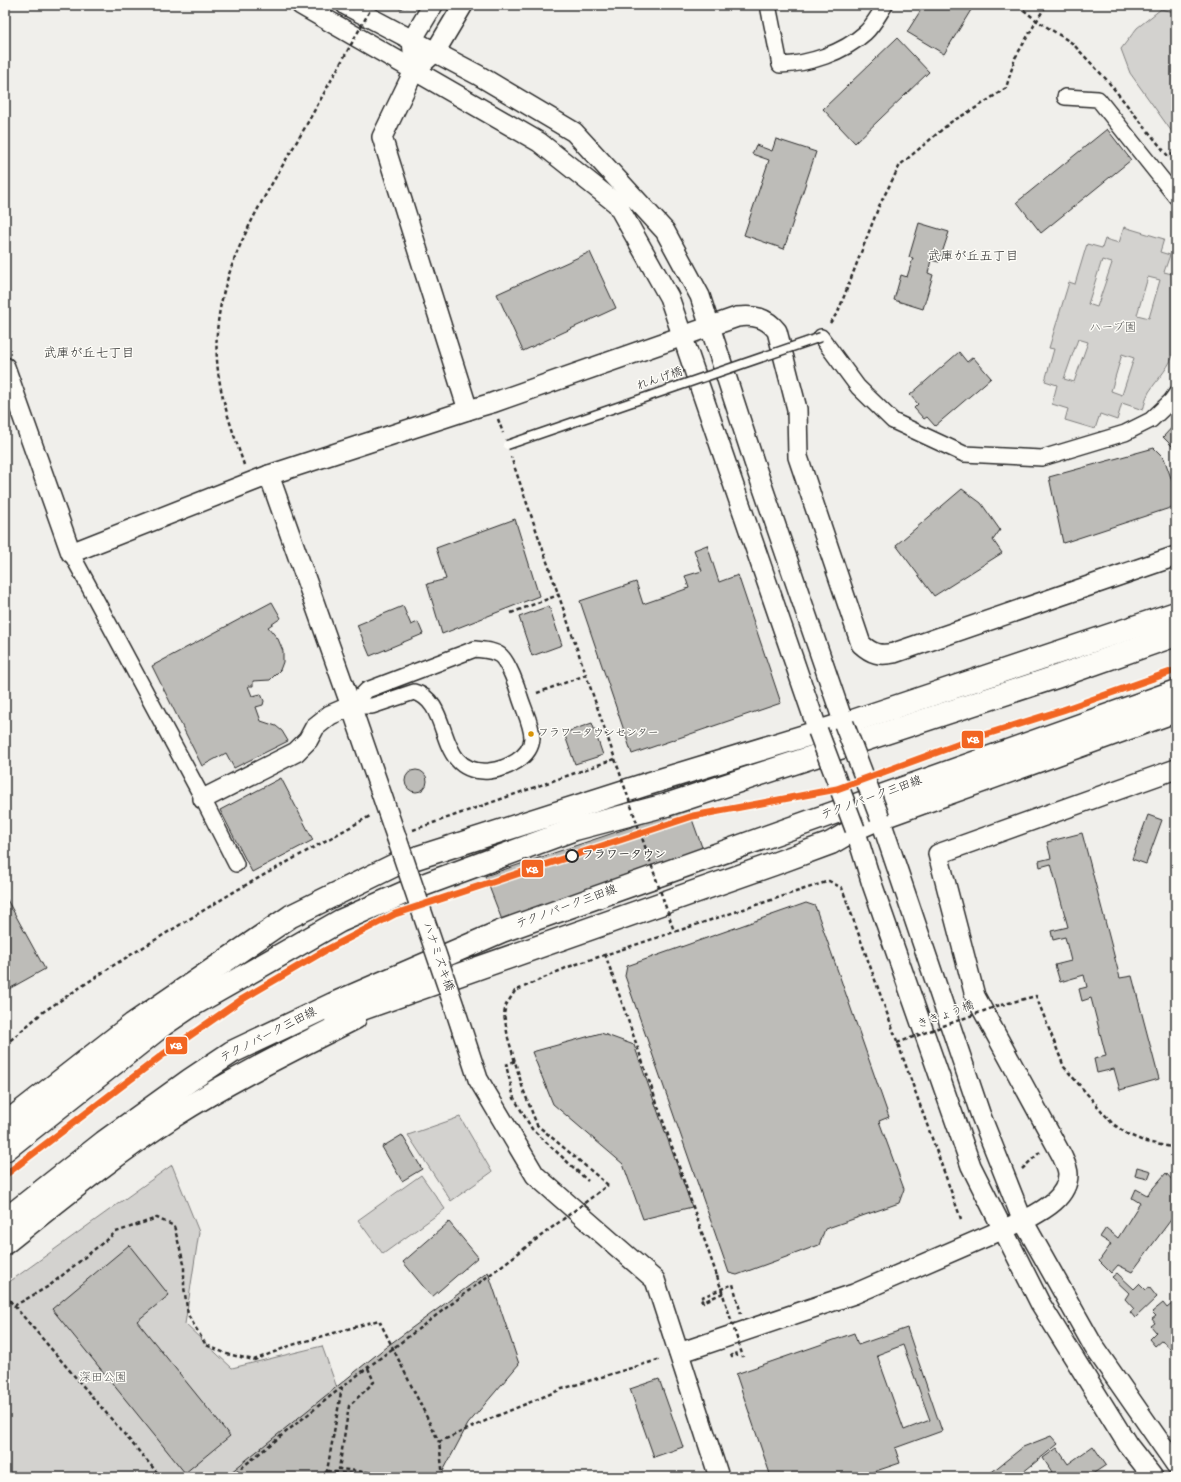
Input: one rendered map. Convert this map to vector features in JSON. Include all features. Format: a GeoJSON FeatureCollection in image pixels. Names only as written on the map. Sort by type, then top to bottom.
{"type":"FeatureCollection","features":[{"type":"Feature","properties":{"kind":"main road"},"geometry":{"type":"LineString","coordinates":[[5,1124],[132,1024],[291,916],[396,864],[844,724],[1176,613]]}},
{"type":"Feature","properties":{"kind":"main road"},"geometry":{"type":"LineString","coordinates":[[191,1006],[340,921],[415,888],[575,829],[666,805],[1048,680],[1176,635]]}},
{"type":"Feature","properties":{"kind":"main road","name":"テクノパーク三田線"},"geometry":{"type":"LineString","coordinates":[[5,1220],[155,1104],[232,1052],[333,1004],[502,931],[1176,692]]}},
{"type":"Feature","properties":{"kind":"main road"},"geometry":{"type":"LineString","coordinates":[[232,1052],[297,1032],[400,994],[774,864],[831,843],[854,829],[880,818],[1176,711]]}},
{"type":"Feature","properties":{"kind":"main road"},"geometry":{"type":"LineString","coordinates":[[5,1150],[157,1030],[191,1006],[246,960],[338,909],[426,855]]}},
{"type":"Feature","properties":{"kind":"main road"},"geometry":{"type":"LineString","coordinates":[[5,1243],[79,1183],[174,1116],[245,1074],[400,994]]}},
{"type":"Feature","properties":{"kind":"street"},"geometry":{"type":"LineString","coordinates":[[301,5],[539,142],[617,204],[669,297],[818,731],[854,829],[971,1166],[1040,1303],[1128,1445],[1153,1477]]}},
{"type":"Feature","properties":{"kind":"street"},"geometry":{"type":"LineString","coordinates":[[346,5],[478,75],[574,132],[665,231],[700,296],[844,724],[880,818],[981,1116],[1022,1219],[1094,1347],[1176,1465]]}},
{"type":"Feature","properties":{"kind":"street"},"geometry":{"type":"LineString","coordinates":[[414,71],[412,40],[433,5]]}},
{"type":"Feature","properties":{"kind":"street"},"geometry":{"type":"LineString","coordinates":[[463,5],[435,52],[414,71],[382,137],[468,410]]}},
{"type":"Feature","properties":{"kind":"street"},"geometry":{"type":"LineString","coordinates":[[768,5],[780,65],[822,57],[847,46],[866,32],[884,5]]}},
{"type":"Feature","properties":{"kind":"street"},"geometry":{"type":"LineString","coordinates":[[1065,97],[1098,99],[1176,197]]}},
{"type":"Feature","properties":{"kind":"street"},"geometry":{"type":"LineString","coordinates":[[71,553],[269,476],[468,410],[492,404],[709,326],[737,317],[752,315],[767,321],[777,331],[797,409],[798,457],[861,644],[869,652],[881,656],[894,653],[1176,556]]}},
{"type":"Feature","properties":{"kind":"street"},"geometry":{"type":"LineString","coordinates":[[821,337],[858,387],[894,421],[964,454],[1042,458],[1125,433],[1151,420],[1171,401],[1176,394]]}},
{"type":"Feature","properties":{"kind":"street"},"geometry":{"type":"LineString","coordinates":[[5,367],[71,553],[204,799],[236,864]]}},
{"type":"Feature","properties":{"kind":"street","name":"ハナミズキ橋"},"geometry":{"type":"LineString","coordinates":[[269,476],[351,706],[478,1079],[535,1175],[655,1280],[719,1477]]}},
{"type":"Feature","properties":{"kind":"street"},"geometry":{"type":"LineString","coordinates":[[204,799],[296,752],[308,740],[315,727],[330,715],[351,706],[367,690],[475,650],[490,650],[501,656],[515,682],[531,730],[532,739],[521,758],[506,766],[490,770],[480,770],[467,767],[456,759],[450,751],[436,711],[421,694],[414,692],[372,706],[351,706]]}},
{"type":"Feature","properties":{"kind":"street"},"geometry":{"type":"LineString","coordinates":[[679,1353],[854,1294],[1044,1210],[1056,1200],[1066,1186],[1068,1173],[1054,1140],[975,996],[938,854],[1176,769]]}},
{"type":"Feature","properties":{"kind":"lane","name":"れんげ橋"},"geometry":{"type":"LineString","coordinates":[[507,445],[821,337]]}},
{"type":"Feature","properties":{"kind":"path"},"geometry":{"type":"LineString","coordinates":[[250,483],[224,404],[217,360],[219,313],[233,263],[256,212],[373,5]]}},
{"type":"Feature","properties":{"kind":"path"},"geometry":{"type":"LineString","coordinates":[[393,5],[399,8],[413,5]]}},
{"type":"Feature","properties":{"kind":"path"},"geometry":{"type":"LineString","coordinates":[[1021,5],[1020,7],[1036,20],[1072,43],[1106,79],[1168,156],[1176,153]]}},
{"type":"Feature","properties":{"kind":"path"},"geometry":{"type":"LineString","coordinates":[[821,337],[838,312],[879,206],[900,165],[951,122],[1006,88],[1015,58],[1046,5]]}},
{"type":"Feature","properties":{"kind":"path"},"geometry":{"type":"LineString","coordinates":[[492,404],[674,931]]}},
{"type":"Feature","properties":{"kind":"path"},"geometry":{"type":"LineString","coordinates":[[511,613],[558,595]]}},
{"type":"Feature","properties":{"kind":"path"},"geometry":{"type":"LineString","coordinates":[[537,693],[586,675]]}},
{"type":"Feature","properties":{"kind":"path"},"geometry":{"type":"LineString","coordinates":[[396,836],[614,759]]}},
{"type":"Feature","properties":{"kind":"path"},"geometry":{"type":"LineString","coordinates":[[5,1045],[44,1012],[121,961],[237,890],[386,807]]}},
{"type":"Feature","properties":{"kind":"path"},"geometry":{"type":"LineString","coordinates":[[230,1477],[342,1387],[608,1185],[537,1125],[523,1089],[508,1038],[504,1014],[506,1005],[515,991],[568,967],[829,881],[842,888],[961,1220]]}},
{"type":"Feature","properties":{"kind":"path"},"geometry":{"type":"LineString","coordinates":[[605,954],[723,1293],[743,1357]]}},
{"type":"Feature","properties":{"kind":"path","name":"ききょう橋"},"geometry":{"type":"LineString","coordinates":[[897,1043],[1000,1005],[1036,996],[1064,1067],[1112,1123],[1127,1134],[1146,1142],[1176,1148]]}},
{"type":"Feature","properties":{"kind":"path"},"geometry":{"type":"LineString","coordinates":[[515,1061],[506,1065],[514,1098],[532,1129],[545,1143],[588,1181]]}},
{"type":"Feature","properties":{"kind":"path"},"geometry":{"type":"LineString","coordinates":[[1008,1183],[1054,1140]]}},
{"type":"Feature","properties":{"kind":"path"},"geometry":{"type":"LineString","coordinates":[[14,1306],[49,1286],[116,1232],[157,1218],[174,1226],[184,1264],[184,1287],[188,1315],[206,1345],[227,1354],[254,1360],[292,1345],[379,1320],[439,1442],[443,1477]]}},
{"type":"Feature","properties":{"kind":"path"},"geometry":{"type":"LineString","coordinates":[[723,1293],[703,1302],[700,1298],[733,1284],[746,1331]]}},
{"type":"Feature","properties":{"kind":"path"},"geometry":{"type":"LineString","coordinates":[[5,1295],[161,1477]]}},
{"type":"Feature","properties":{"kind":"path"},"geometry":{"type":"LineString","coordinates":[[439,1442],[562,1389],[679,1353]]}},
{"type":"Feature","properties":{"kind":"path"},"geometry":{"type":"LineString","coordinates":[[368,1368],[374,1382],[349,1406],[339,1469],[409,1477]]}},
{"type":"Feature","properties":{"kind":"path"},"geometry":{"type":"LineString","coordinates":[[320,1477],[327,1471],[342,1387]]}},
{"type":"Feature","properties":{"kind":"path"},"geometry":{"type":"LineString","coordinates":[[327,1471],[375,1477]]}},
{"type":"Feature","properties":{"kind":"green space"},"geometry":{"type":"Polygon","coordinates":[[[1161,9],[1176,13],[1176,129],[1172,132],[1130,73],[1121,49],[1137,28],[1161,9]]]}},
{"type":"Feature","properties":{"kind":"green space","name":"ハーブ園"},"geometry":{"type":"Polygon","coordinates":[[[1124,227],[1164,239],[1160,252],[1170,255],[1164,272],[1176,275],[1176,348],[1174,355],[1149,392],[1143,410],[1122,403],[1117,420],[1100,414],[1095,429],[1065,420],[1068,409],[1052,404],[1057,385],[1045,381],[1054,349],[1049,348],[1069,282],[1075,284],[1087,244],[1102,248],[1105,239],[1119,243],[1124,227]],[[1102,260],[1088,304],[1097,307],[1112,263],[1102,260]],[[1148,277],[1137,315],[1149,318],[1160,280],[1148,277]],[[1078,339],[1064,379],[1074,382],[1088,342],[1078,339]],[[1122,354],[1111,391],[1122,395],[1134,358],[1122,354]]]}},
{"type":"Feature","properties":{"kind":"green space"},"geometry":{"type":"Polygon","coordinates":[[[460,1117],[492,1172],[451,1201],[408,1135],[460,1117]]]}},
{"type":"Feature","properties":{"kind":"green space","name":"深田公園"},"geometry":{"type":"Polygon","coordinates":[[[172,1165],[199,1232],[185,1324],[232,1368],[322,1346],[369,1477],[5,1477],[5,1285],[172,1165]]]}},
{"type":"Feature","properties":{"kind":"green space"},"geometry":{"type":"Polygon","coordinates":[[[421,1175],[445,1209],[383,1254],[358,1220],[421,1175]]]}},
{"type":"Feature","properties":{"kind":"building"},"geometry":{"type":"Polygon","coordinates":[[[924,5],[974,5],[944,54],[907,32],[924,5]]]}},
{"type":"Feature","properties":{"kind":"building"},"geometry":{"type":"Polygon","coordinates":[[[897,38],[929,72],[855,143],[823,109],[897,38]]]}},
{"type":"Feature","properties":{"kind":"building"},"geometry":{"type":"Polygon","coordinates":[[[1107,129],[1131,160],[1041,233],[1017,202],[1107,129]]]}},
{"type":"Feature","properties":{"kind":"building"},"geometry":{"type":"Polygon","coordinates":[[[776,139],[816,152],[784,249],[744,235],[769,160],[752,154],[756,145],[772,151],[776,139]]]}},
{"type":"Feature","properties":{"kind":"building"},"geometry":{"type":"Polygon","coordinates":[[[919,223],[949,232],[939,262],[931,260],[928,273],[933,275],[923,309],[894,300],[901,275],[907,277],[913,258],[909,257],[919,223]]]}},
{"type":"Feature","properties":{"kind":"building"},"geometry":{"type":"Polygon","coordinates":[[[590,252],[616,308],[523,351],[497,294],[590,252]]]}},
{"type":"Feature","properties":{"kind":"building"},"geometry":{"type":"Polygon","coordinates":[[[959,352],[967,362],[973,357],[991,378],[935,426],[927,417],[924,419],[914,408],[918,404],[910,395],[959,352]]]}},
{"type":"Feature","properties":{"kind":"building"},"geometry":{"type":"Polygon","coordinates":[[[1176,423],[1176,450],[1163,437],[1176,423]]]}},
{"type":"Feature","properties":{"kind":"building"},"geometry":{"type":"Polygon","coordinates":[[[1154,448],[1164,458],[1176,492],[1176,506],[1063,543],[1049,477],[1154,448]]]}},
{"type":"Feature","properties":{"kind":"building"},"geometry":{"type":"Polygon","coordinates":[[[962,489],[981,503],[1000,530],[993,540],[1002,553],[934,596],[896,545],[962,489]]]}},
{"type":"Feature","properties":{"kind":"building"},"geometry":{"type":"Polygon","coordinates":[[[515,519],[539,596],[442,634],[427,584],[446,579],[436,548],[515,519]]]}},
{"type":"Feature","properties":{"kind":"building"},"geometry":{"type":"Polygon","coordinates":[[[707,545],[719,582],[738,575],[781,703],[632,754],[580,601],[636,582],[643,604],[689,588],[685,576],[702,571],[694,550],[707,545]]]}},
{"type":"Feature","properties":{"kind":"building"},"geometry":{"type":"Polygon","coordinates":[[[272,602],[281,618],[268,627],[278,639],[283,651],[283,662],[280,670],[270,680],[253,681],[253,686],[248,686],[252,696],[261,694],[264,701],[263,705],[256,707],[261,721],[276,726],[282,731],[288,741],[234,768],[226,753],[202,766],[152,666],[272,602]]]}},
{"type":"Feature","properties":{"kind":"building"},"geometry":{"type":"Polygon","coordinates":[[[403,606],[411,625],[418,622],[423,634],[370,656],[357,625],[403,606]]]}},
{"type":"Feature","properties":{"kind":"building"},"geometry":{"type":"Polygon","coordinates":[[[549,606],[562,645],[532,656],[519,617],[549,606]]]}},
{"type":"Feature","properties":{"kind":"building"},"geometry":{"type":"Polygon","coordinates":[[[592,723],[603,755],[575,764],[564,733],[592,723]]]}},
{"type":"Feature","properties":{"kind":"building"},"geometry":{"type":"Polygon","coordinates":[[[416,770],[424,773],[427,781],[424,789],[416,792],[408,789],[405,781],[408,773],[416,770]]]}},
{"type":"Feature","properties":{"kind":"building"},"geometry":{"type":"Polygon","coordinates":[[[281,778],[313,840],[252,872],[220,810],[281,778]]]}},
{"type":"Feature","properties":{"kind":"building"},"geometry":{"type":"Polygon","coordinates":[[[688,808],[703,850],[502,920],[485,876],[688,808]]]}},
{"type":"Feature","properties":{"kind":"building"},"geometry":{"type":"Polygon","coordinates":[[[1148,815],[1162,820],[1146,864],[1132,859],[1148,815]]]}},
{"type":"Feature","properties":{"kind":"building"},"geometry":{"type":"Polygon","coordinates":[[[1082,833],[1120,978],[1132,976],[1159,1079],[1120,1090],[1114,1069],[1097,1073],[1094,1059],[1106,1056],[1091,998],[1082,1001],[1079,989],[1087,987],[1084,975],[1060,982],[1055,965],[1071,961],[1065,937],[1053,940],[1051,931],[1068,927],[1051,864],[1040,867],[1039,861],[1051,858],[1047,842],[1082,833]]]}},
{"type":"Feature","properties":{"kind":"building"},"geometry":{"type":"Polygon","coordinates":[[[5,896],[45,969],[9,989],[5,983],[5,896]]]}},
{"type":"Feature","properties":{"kind":"building"},"geometry":{"type":"Polygon","coordinates":[[[806,903],[815,906],[889,1117],[879,1121],[904,1189],[899,1203],[825,1229],[819,1245],[737,1275],[729,1273],[625,976],[627,966],[806,903]]]}},
{"type":"Feature","properties":{"kind":"building"},"geometry":{"type":"Polygon","coordinates":[[[601,1033],[634,1045],[692,1207],[643,1219],[623,1164],[553,1104],[532,1052],[601,1033]]]}},
{"type":"Feature","properties":{"kind":"building"},"geometry":{"type":"Polygon","coordinates":[[[402,1135],[422,1169],[402,1181],[382,1147],[402,1135]]]}},
{"type":"Feature","properties":{"kind":"building"},"geometry":{"type":"Polygon","coordinates":[[[1137,1167],[1151,1171],[1148,1179],[1135,1176],[1137,1167]]]}},
{"type":"Feature","properties":{"kind":"building"},"geometry":{"type":"Polygon","coordinates":[[[1166,1173],[1174,1182],[1176,1181],[1176,1213],[1132,1272],[1118,1265],[1111,1273],[1099,1261],[1111,1244],[1100,1237],[1106,1228],[1118,1238],[1140,1203],[1132,1198],[1136,1189],[1147,1195],[1166,1173]]]}},
{"type":"Feature","properties":{"kind":"building"},"geometry":{"type":"Polygon","coordinates":[[[449,1222],[478,1257],[432,1297],[403,1262],[449,1222]]]}},
{"type":"Feature","properties":{"kind":"building"},"geometry":{"type":"Polygon","coordinates":[[[129,1245],[169,1295],[137,1321],[230,1436],[185,1473],[52,1309],[129,1245]]]}},
{"type":"Feature","properties":{"kind":"building"},"geometry":{"type":"Polygon","coordinates":[[[488,1272],[519,1364],[468,1424],[440,1477],[350,1477],[341,1475],[339,1477],[225,1477],[386,1347],[488,1272]]]}},
{"type":"Feature","properties":{"kind":"building"},"geometry":{"type":"Polygon","coordinates":[[[1117,1273],[1134,1289],[1139,1284],[1145,1290],[1149,1287],[1157,1297],[1135,1318],[1130,1312],[1134,1309],[1125,1299],[1129,1293],[1112,1277],[1117,1273]]]}},
{"type":"Feature","properties":{"kind":"building"},"geometry":{"type":"Polygon","coordinates":[[[1174,1302],[1176,1304],[1176,1356],[1162,1340],[1155,1346],[1149,1339],[1156,1332],[1151,1326],[1155,1323],[1152,1319],[1156,1316],[1152,1312],[1163,1303],[1167,1308],[1174,1302]]]}},
{"type":"Feature","properties":{"kind":"building"},"geometry":{"type":"Polygon","coordinates":[[[907,1328],[942,1431],[895,1448],[900,1463],[858,1477],[771,1477],[736,1374],[854,1333],[858,1345],[907,1328]],[[903,1345],[877,1355],[904,1430],[930,1420],[903,1345]]]}},
{"type":"Feature","properties":{"kind":"building"},"geometry":{"type":"Polygon","coordinates":[[[659,1379],[683,1447],[654,1457],[630,1389],[659,1379]]]}},
{"type":"Feature","properties":{"kind":"building"},"geometry":{"type":"Polygon","coordinates":[[[1051,1436],[1058,1444],[1017,1477],[990,1477],[988,1475],[1023,1447],[1051,1436]]]}},
{"type":"Feature","properties":{"kind":"building"},"geometry":{"type":"Polygon","coordinates":[[[1093,1446],[1106,1465],[1088,1477],[1045,1477],[1052,1472],[1043,1458],[1057,1448],[1068,1464],[1093,1446]]]}},
{"type":"Feature","properties":{"kind":"transit line","name":"KB"},"geometry":{"type":"LineString","coordinates":[[5,1175],[165,1053],[241,1000],[326,950],[395,914],[693,816],[837,789],[984,735],[1063,710],[1176,670]]}},
{"type":"Feature","properties":{"kind":"place","name":"フラワータウンセンター"},"geometry":{"type":"Point","coordinates":[531,734]}},
{"type":"Feature","properties":{"kind":"place","name":"フラワータウン"},"geometry":{"type":"Point","coordinates":[572,856]}},
{"type":"Feature","properties":{"kind":"district","name":"武庫が丘五丁目"},"geometry":{"type":"Point","coordinates":[973,257]}},
{"type":"Feature","properties":{"kind":"district","name":"武庫が丘七丁目"},"geometry":{"type":"Point","coordinates":[89,354]}}]}
